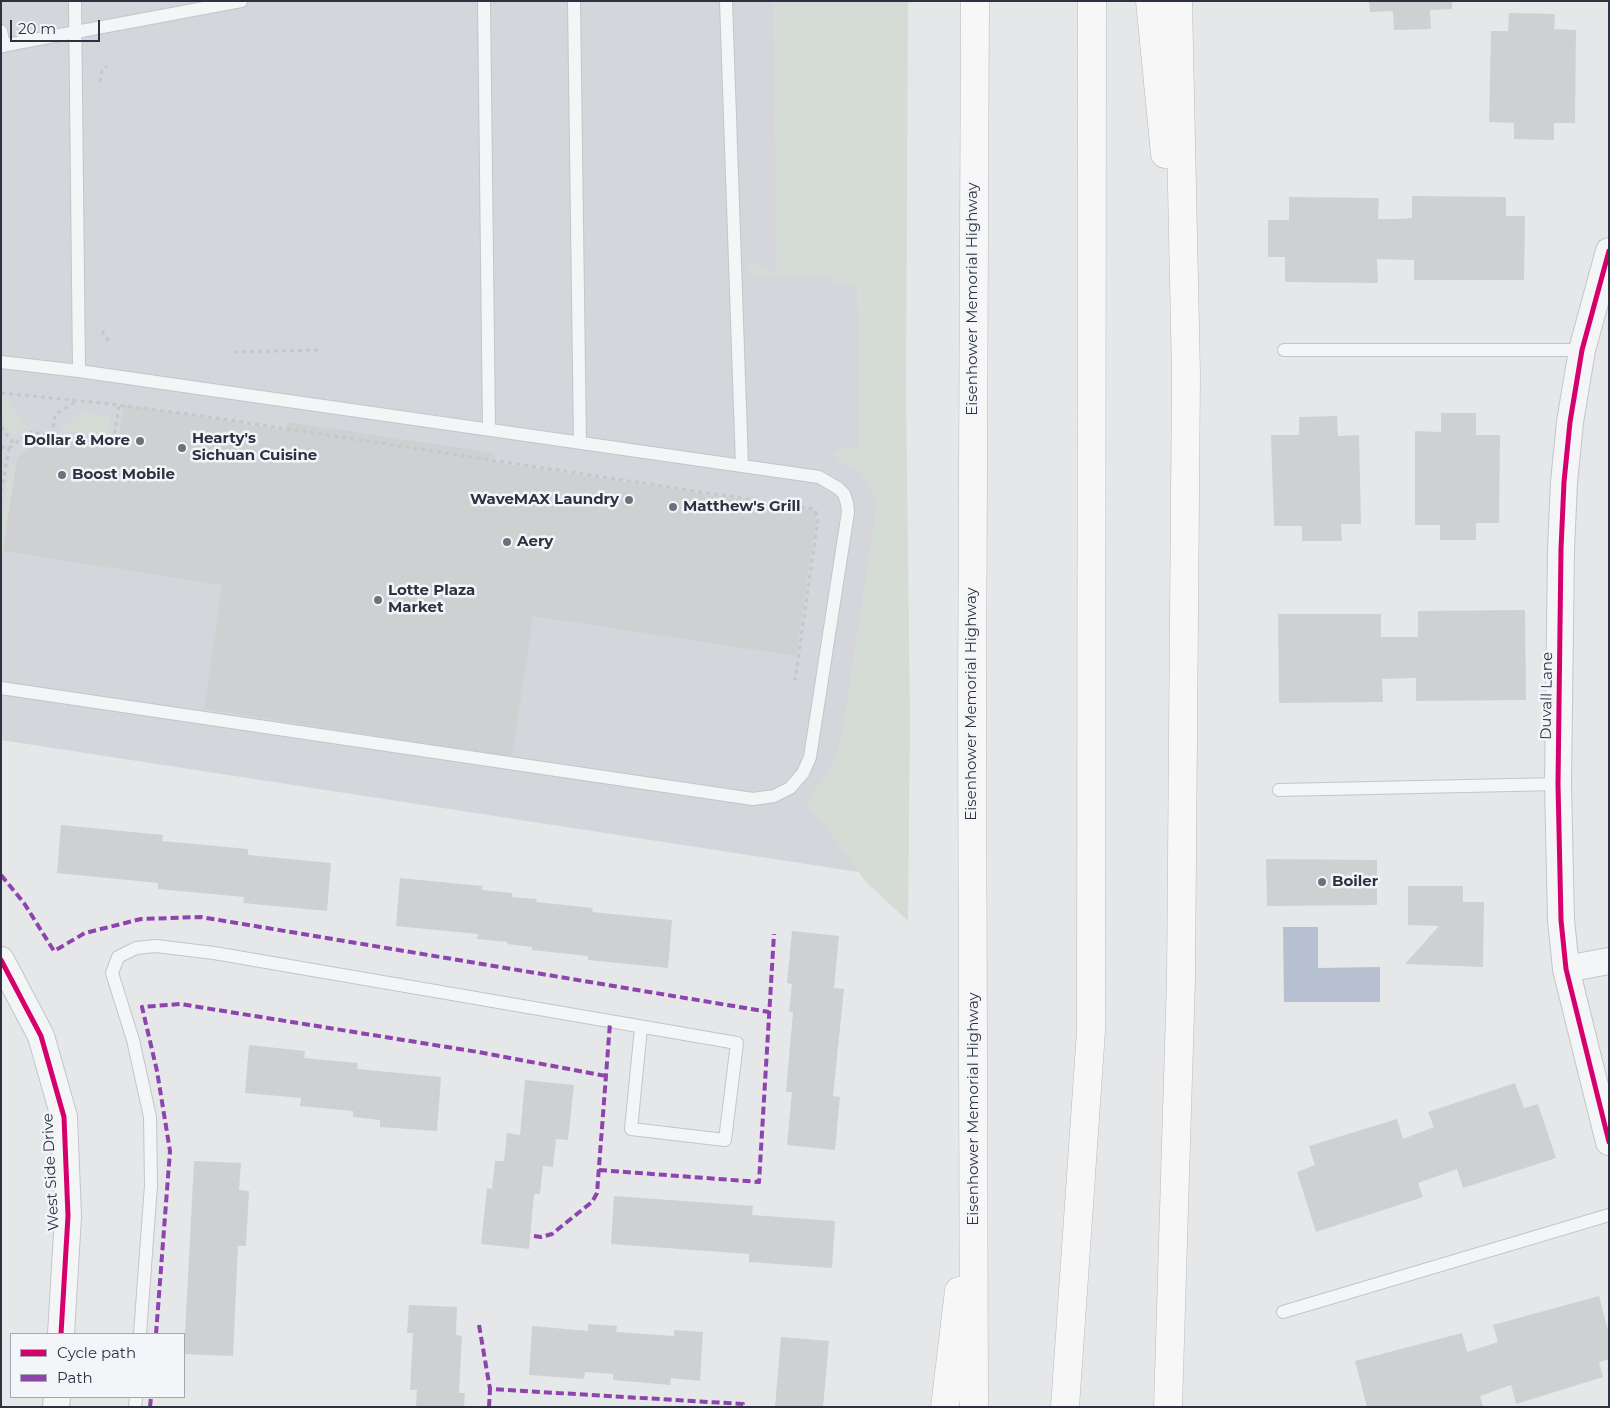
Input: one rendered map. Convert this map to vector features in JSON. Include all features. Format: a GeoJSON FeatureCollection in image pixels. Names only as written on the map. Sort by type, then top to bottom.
{"type":"FeatureCollection","features":[{"type":"Feature","properties":{"kind":"highway","name":"Eisenhower Memorial Highway"},"geometry":{"type":"LineString","coordinates":[[974,1407],[972,698],[975,1]]}},
{"type":"Feature","properties":{"kind":"highway"},"geometry":{"type":"LineString","coordinates":[[1065,1407],[1091,1030],[1092,1]]}},
{"type":"Feature","properties":{"kind":"highway"},"geometry":{"type":"LineString","coordinates":[[1150,1],[1186,374]]}},
{"type":"Feature","properties":{"kind":"highway"},"geometry":{"type":"LineString","coordinates":[[1168,1407],[1181,979],[1186,374],[1178,1]]}},
{"type":"Feature","properties":{"kind":"highway"},"geometry":{"type":"LineString","coordinates":[[945,1407],[974,1170]]}},
{"type":"Feature","properties":{"kind":"street","name":"Duvall Lane"},"geometry":{"type":"LineString","coordinates":[[1609,251],[1582,350],[1570,422],[1564,482],[1561,549],[1558,784],[1561,920],[1566,969],[1609,1142]]}},
{"type":"Feature","properties":{"kind":"street","name":"West Side Drive"},"geometry":{"type":"LineString","coordinates":[[1,960],[41,1036],[64,1117],[68,1216],[61,1333]]}},
{"type":"Feature","properties":{"kind":"street"},"geometry":{"type":"LineString","coordinates":[[1566,969],[1609,961]]}},
{"type":"Feature","properties":{"kind":"lane"},"geometry":{"type":"LineString","coordinates":[[75,1],[79,371]]}},
{"type":"Feature","properties":{"kind":"lane"},"geometry":{"type":"LineString","coordinates":[[1,31],[3,46],[241,1]]}},
{"type":"Feature","properties":{"kind":"lane"},"geometry":{"type":"LineString","coordinates":[[484,1],[489,430]]}},
{"type":"Feature","properties":{"kind":"lane"},"geometry":{"type":"LineString","coordinates":[[574,1],[580,443]]}},
{"type":"Feature","properties":{"kind":"lane"},"geometry":{"type":"LineString","coordinates":[[726,1],[742,466]]}},
{"type":"Feature","properties":{"kind":"lane"},"geometry":{"type":"LineString","coordinates":[[1284,350],[1582,350]]}},
{"type":"Feature","properties":{"kind":"lane"},"geometry":{"type":"LineString","coordinates":[[1,362],[79,371],[819,477],[838,488],[844,494],[847,503],[847,526],[810,757],[803,773],[790,788],[774,796],[753,799],[1,688]]}},
{"type":"Feature","properties":{"kind":"lane"},"geometry":{"type":"LineString","coordinates":[[1279,790],[1558,784]]}},
{"type":"Feature","properties":{"kind":"lane"},"geometry":{"type":"LineString","coordinates":[[140,1333],[152,1185],[150,1117],[133,1040],[112,973],[118,957],[136,948],[156,946],[214,953],[737,1043],[725,1140],[631,1129],[641,1028]]}},
{"type":"Feature","properties":{"kind":"lane"},"geometry":{"type":"LineString","coordinates":[[1283,1312],[1609,1215]]}},
{"type":"Feature","properties":{"kind":"path"},"geometry":{"type":"LineString","coordinates":[[234,352],[320,350]]}},
{"type":"Feature","properties":{"kind":"path"},"geometry":{"type":"LineString","coordinates":[[1,392],[119,405],[294,429],[813,509],[818,520],[795,680]]}},
{"type":"Feature","properties":{"kind":"path"},"geometry":{"type":"LineString","coordinates":[[52,435],[55,415],[76,400]]}},
{"type":"Feature","properties":{"kind":"path"},"geometry":{"type":"LineString","coordinates":[[1,493],[8,448],[31,432],[113,444],[119,405]]}},
{"type":"Feature","properties":{"kind":"path"},"geometry":{"type":"LineString","coordinates":[[1,427],[14,444]]}},
{"type":"Feature","properties":{"kind":"path"},"geometry":{"type":"LineString","coordinates":[[1,446],[8,448]]}},
{"type":"Feature","properties":{"kind":"shaded area"},"geometry":{"type":"Polygon","coordinates":[[[1,1],[871,1],[885,642],[878,875],[1,740],[1,1]]]}},
{"type":"Feature","properties":{"kind":"shaded area"},"geometry":{"type":"Polygon","coordinates":[[[773,1],[908,1],[906,392],[910,719],[908,921],[867,883],[805,801],[832,766],[842,734],[876,501],[871,488],[863,476],[852,467],[838,461],[835,456],[836,452],[840,449],[858,449],[857,286],[834,283],[832,276],[754,276],[749,274],[747,270],[748,265],[753,262],[777,274],[773,1]]]}},
{"type":"Feature","properties":{"kind":"shaded area"},"geometry":{"type":"Polygon","coordinates":[[[4,395],[27,426],[14,436],[1,418],[1,397],[4,395]]]}},
{"type":"Feature","properties":{"kind":"shaded area"},"geometry":{"type":"Polygon","coordinates":[[[81,413],[110,417],[107,437],[58,430],[81,413]]]}},
{"type":"Feature","properties":{"kind":"shaded area"},"geometry":{"type":"Polygon","coordinates":[[[10,465],[16,466],[3,551],[1,551],[1,523],[10,465]]]}},
{"type":"Feature","properties":{"kind":"water"},"geometry":{"type":"Polygon","coordinates":[[[1283,927],[1318,927],[1318,968],[1380,967],[1380,1002],[1284,1002],[1283,927]]]}},
{"type":"Feature","properties":{"kind":"building"},"geometry":{"type":"Polygon","coordinates":[[[1369,1],[1452,1],[1452,9],[1430,10],[1431,29],[1394,30],[1393,11],[1370,12],[1369,1]]]}},
{"type":"Feature","properties":{"kind":"building"},"geometry":{"type":"Polygon","coordinates":[[[1509,13],[1555,14],[1554,29],[1576,30],[1575,123],[1554,123],[1554,140],[1514,139],[1514,123],[1489,122],[1491,31],[1508,31],[1509,13]]]}},
{"type":"Feature","properties":{"kind":"building"},"geometry":{"type":"Polygon","coordinates":[[[1412,196],[1506,197],[1506,216],[1525,216],[1524,280],[1414,280],[1414,260],[1377,259],[1378,283],[1285,282],[1285,257],[1268,257],[1268,220],[1289,220],[1289,197],[1379,198],[1378,219],[1396,219],[1412,218],[1412,196]]]}},
{"type":"Feature","properties":{"kind":"building"},"geometry":{"type":"Polygon","coordinates":[[[124,405],[285,430],[287,422],[495,453],[493,462],[817,511],[796,656],[533,616],[512,757],[204,709],[222,585],[3,551],[17,458],[45,438],[117,449],[124,405]]]}},
{"type":"Feature","properties":{"kind":"building"},"geometry":{"type":"Polygon","coordinates":[[[1441,413],[1476,413],[1476,435],[1500,435],[1499,523],[1476,523],[1476,540],[1440,540],[1440,525],[1415,525],[1415,431],[1441,432],[1441,413]]]}},
{"type":"Feature","properties":{"kind":"building"},"geometry":{"type":"Polygon","coordinates":[[[1337,416],[1338,436],[1359,435],[1361,524],[1341,524],[1342,541],[1302,541],[1302,526],[1274,526],[1271,435],[1299,435],[1299,417],[1337,416]]]}},
{"type":"Feature","properties":{"kind":"building"},"geometry":{"type":"Polygon","coordinates":[[[1525,610],[1526,700],[1416,701],[1416,678],[1382,679],[1383,702],[1279,703],[1278,614],[1381,614],[1381,637],[1418,637],[1418,611],[1525,610]]]}},
{"type":"Feature","properties":{"kind":"building"},"geometry":{"type":"Polygon","coordinates":[[[61,825],[163,835],[162,841],[248,849],[248,855],[331,863],[327,911],[243,903],[244,897],[158,889],[158,883],[57,873],[61,825]]]}},
{"type":"Feature","properties":{"kind":"building","name":"Boiler"},"geometry":{"type":"Polygon","coordinates":[[[1266,859],[1377,860],[1377,905],[1267,906],[1266,859]]]}},
{"type":"Feature","properties":{"kind":"building"},"geometry":{"type":"Polygon","coordinates":[[[400,878],[482,886],[482,890],[512,893],[512,897],[537,899],[536,902],[593,908],[592,912],[672,920],[668,968],[588,960],[588,956],[532,950],[532,947],[507,944],[508,942],[477,939],[478,934],[396,926],[400,878]]]}},
{"type":"Feature","properties":{"kind":"building"},"geometry":{"type":"Polygon","coordinates":[[[1408,886],[1463,886],[1463,902],[1484,902],[1483,967],[1405,964],[1439,926],[1408,925],[1408,886]]]}},
{"type":"Feature","properties":{"kind":"building"},"geometry":{"type":"Polygon","coordinates":[[[792,931],[839,936],[834,988],[844,989],[833,1096],[840,1097],[835,1150],[787,1145],[792,1092],[786,1092],[793,1012],[789,1012],[792,984],[787,983],[792,931]]]}},
{"type":"Feature","properties":{"kind":"building"},"geometry":{"type":"Polygon","coordinates":[[[249,1045],[305,1051],[304,1058],[358,1063],[357,1069],[441,1077],[437,1131],[380,1127],[380,1120],[353,1117],[353,1111],[300,1106],[301,1098],[245,1093],[249,1045]]]}},
{"type":"Feature","properties":{"kind":"building"},"geometry":{"type":"Polygon","coordinates":[[[525,1080],[574,1085],[568,1140],[556,1139],[553,1167],[543,1166],[540,1194],[534,1194],[529,1249],[481,1244],[487,1188],[492,1189],[495,1161],[504,1161],[507,1133],[520,1135],[525,1080]]]}},
{"type":"Feature","properties":{"kind":"building"},"geometry":{"type":"Polygon","coordinates":[[[1515,1083],[1524,1108],[1538,1104],[1556,1158],[1463,1188],[1457,1169],[1418,1183],[1423,1197],[1316,1232],[1297,1172],[1315,1165],[1309,1146],[1397,1119],[1403,1139],[1434,1127],[1428,1112],[1515,1083]]]}},
{"type":"Feature","properties":{"kind":"building"},"geometry":{"type":"Polygon","coordinates":[[[194,1161],[241,1163],[239,1190],[249,1191],[246,1246],[238,1246],[233,1356],[185,1354],[194,1161]]]}},
{"type":"Feature","properties":{"kind":"building"},"geometry":{"type":"Polygon","coordinates":[[[614,1196],[753,1206],[752,1215],[835,1221],[832,1268],[749,1262],[749,1254],[611,1244],[614,1196]]]}},
{"type":"Feature","properties":{"kind":"building"},"geometry":{"type":"Polygon","coordinates":[[[1599,1296],[1609,1334],[1609,1359],[1599,1362],[1603,1377],[1516,1404],[1511,1385],[1480,1396],[1483,1407],[1367,1407],[1355,1361],[1462,1333],[1467,1352],[1498,1342],[1493,1325],[1599,1296]]]}},
{"type":"Feature","properties":{"kind":"building"},"geometry":{"type":"Polygon","coordinates":[[[409,1305],[457,1307],[456,1335],[462,1336],[459,1393],[465,1393],[464,1407],[416,1407],[417,1390],[410,1390],[413,1333],[407,1333],[409,1305]]]}},
{"type":"Feature","properties":{"kind":"building"},"geometry":{"type":"Polygon","coordinates":[[[588,1324],[617,1326],[616,1332],[674,1336],[674,1330],[703,1332],[700,1381],[671,1378],[670,1385],[613,1380],[613,1374],[585,1372],[584,1379],[529,1375],[532,1326],[588,1331],[588,1324]]]}},
{"type":"Feature","properties":{"kind":"building"},"geometry":{"type":"Polygon","coordinates":[[[781,1337],[829,1341],[823,1407],[775,1407],[781,1337]]]}},
{"type":"Feature","properties":{"kind":"marked path"},"geometry":{"type":"LineString","coordinates":[[1,875],[24,903],[54,951],[85,933],[141,919],[201,917],[769,1012]]}},
{"type":"Feature","properties":{"kind":"marked path"},"geometry":{"type":"LineString","coordinates":[[599,1170],[759,1182],[774,934]]}},
{"type":"Feature","properties":{"kind":"marked path"},"geometry":{"type":"LineString","coordinates":[[156,1333],[170,1151],[157,1071],[142,1007],[180,1004],[478,1052],[606,1076]]}},
{"type":"Feature","properties":{"kind":"marked path"},"geometry":{"type":"LineString","coordinates":[[534,1236],[541,1237],[552,1234],[592,1202],[597,1193],[610,1023]]}},
{"type":"Feature","properties":{"kind":"marked path"},"geometry":{"type":"LineString","coordinates":[[479,1325],[490,1389]]}},
{"type":"Feature","properties":{"kind":"marked path"},"geometry":{"type":"LineString","coordinates":[[489,1407],[490,1389],[743,1404],[743,1407]]}},
{"type":"Feature","properties":{"kind":"marked path"},"geometry":{"type":"LineString","coordinates":[[150,1407],[151,1398]]}},
{"type":"Feature","properties":{"kind":"cycle path"},"geometry":{"type":"LineString","coordinates":[[1609,251],[1582,350],[1570,422],[1564,482],[1561,549],[1558,784],[1561,920],[1566,969],[1609,1142]]}},
{"type":"Feature","properties":{"kind":"cycle path"},"geometry":{"type":"LineString","coordinates":[[1,960],[41,1036],[64,1117],[68,1216],[61,1333]]}},
{"type":"Feature","properties":{"kind":"place","name":"Dollar & More"},"geometry":{"type":"Point","coordinates":[140,441]}},
{"type":"Feature","properties":{"kind":"place","name":"Hearty's Sichuan Cuisine"},"geometry":{"type":"Point","coordinates":[182,448]}},
{"type":"Feature","properties":{"kind":"place","name":"Boost Mobile"},"geometry":{"type":"Point","coordinates":[62,475]}},
{"type":"Feature","properties":{"kind":"place","name":"WaveMAX Laundry"},"geometry":{"type":"Point","coordinates":[629,500]}},
{"type":"Feature","properties":{"kind":"place","name":"Matthew's Grill"},"geometry":{"type":"Point","coordinates":[673,507]}},
{"type":"Feature","properties":{"kind":"place","name":"Aery"},"geometry":{"type":"Point","coordinates":[507,542]}},
{"type":"Feature","properties":{"kind":"place","name":"Lotte Plaza Market"},"geometry":{"type":"Point","coordinates":[378,600]}},
{"type":"Feature","properties":{"kind":"place","name":"Boiler"},"geometry":{"type":"Point","coordinates":[1322,882]}}]}
